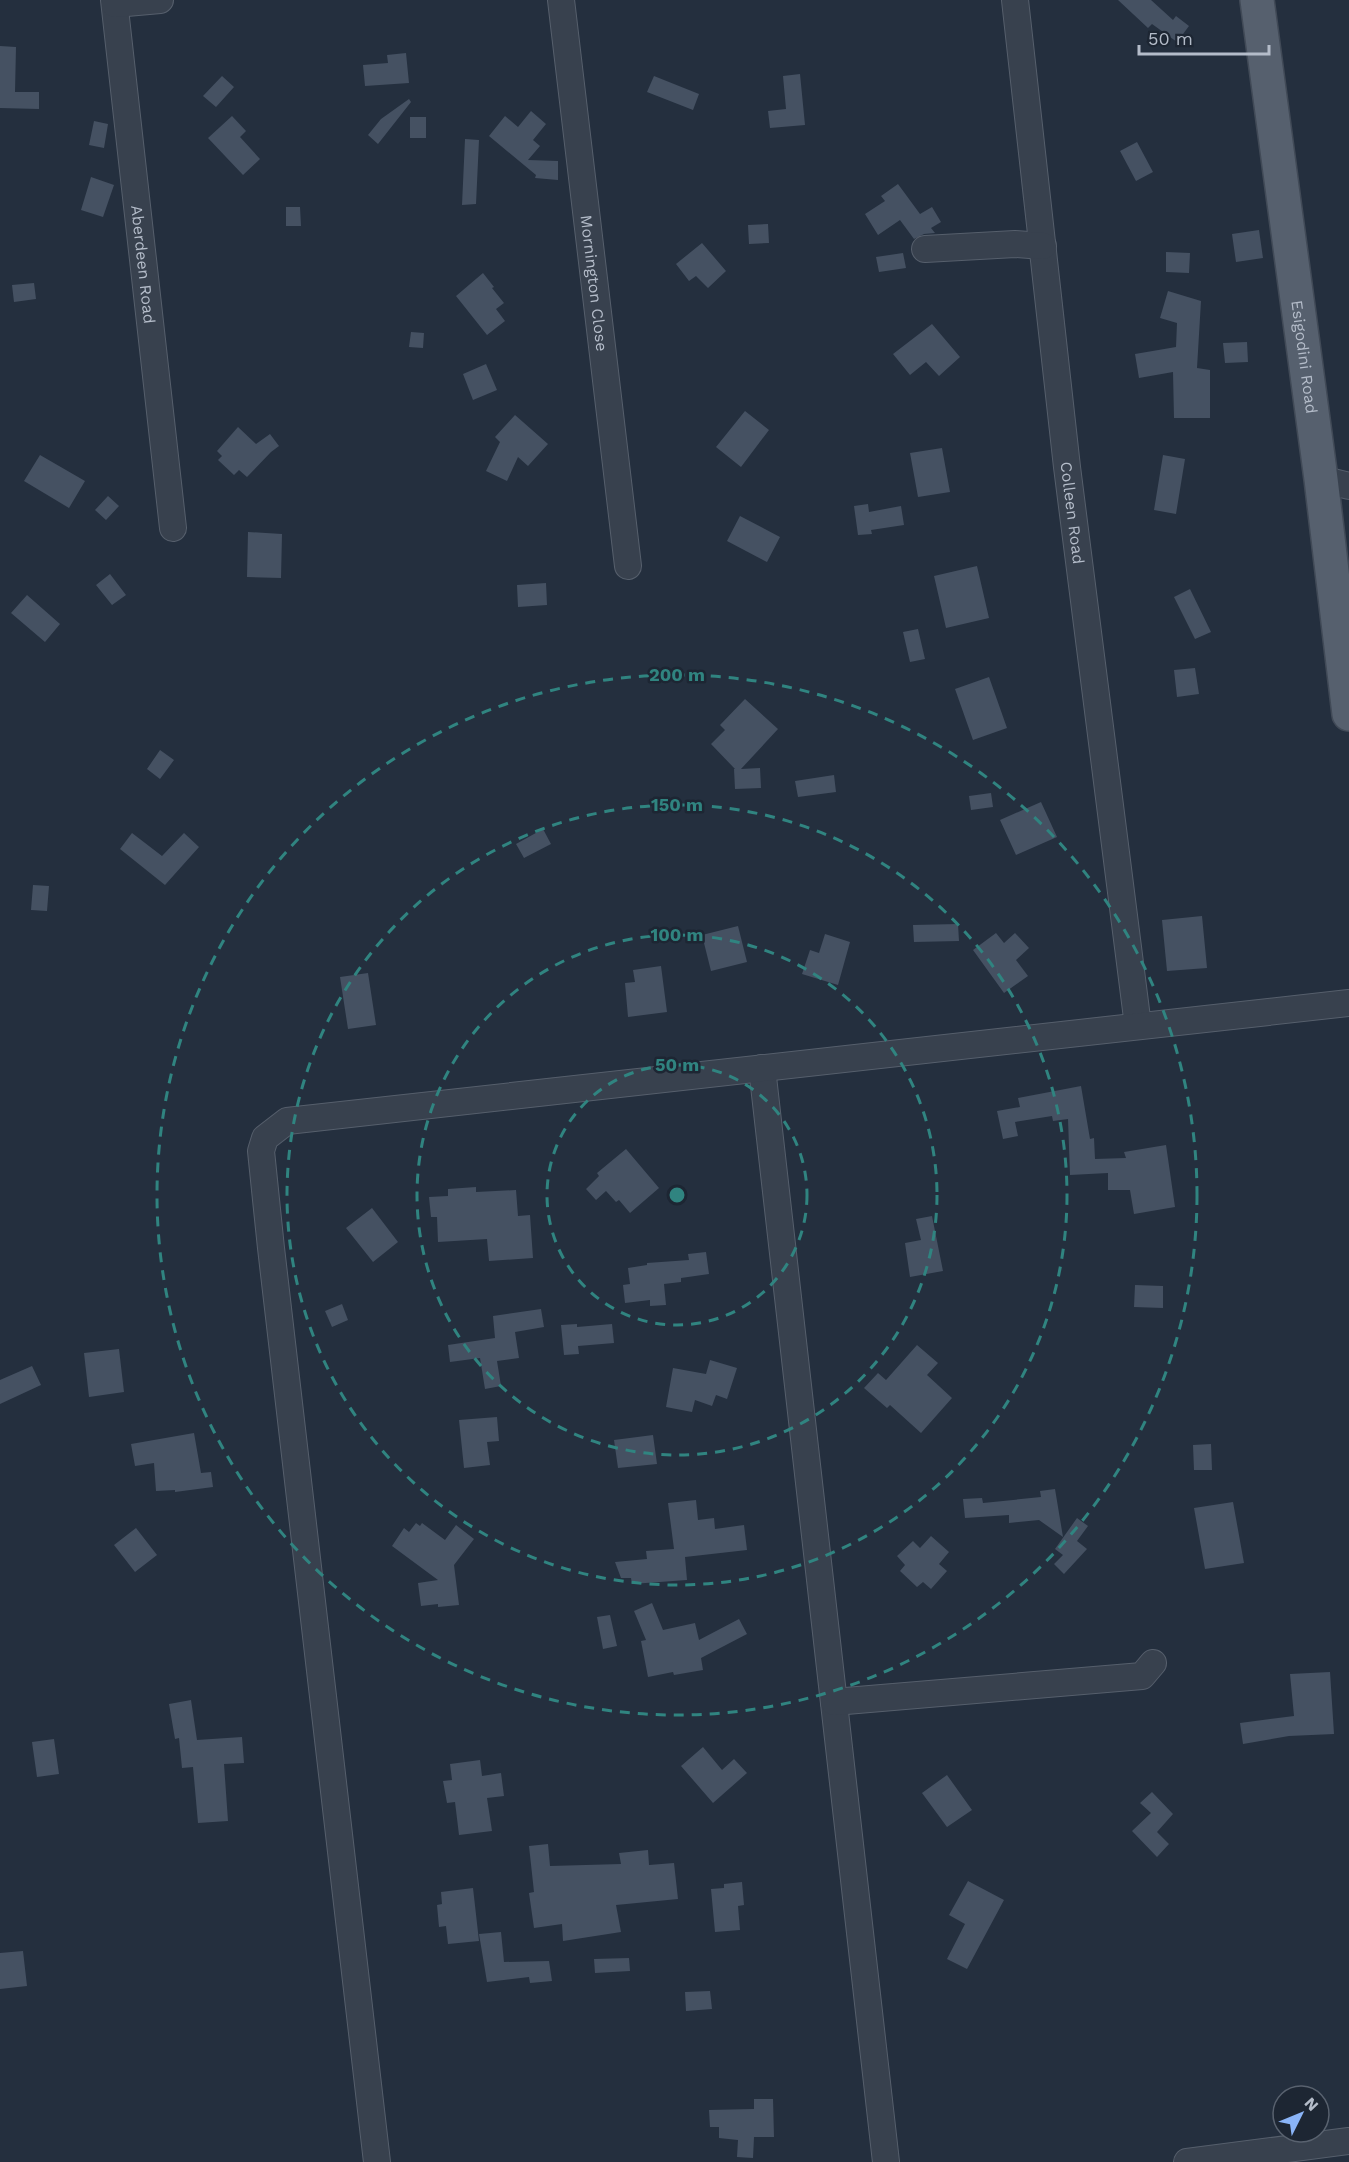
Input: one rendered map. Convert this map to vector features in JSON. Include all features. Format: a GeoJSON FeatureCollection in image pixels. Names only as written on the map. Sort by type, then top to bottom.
{"type":"FeatureCollection","features":[{"type":"Feature","properties":{"kind":"main road","name":"Esigodini Road"},"geometry":{"type":"LineString","coordinates":[[1257,0],[1335,483],[1349,714]]}},
{"type":"Feature","properties":{"kind":"street"},"geometry":{"type":"LineString","coordinates":[[115,2],[160,0]]}},
{"type":"Feature","properties":{"kind":"street","name":"Mornington Close"},"geometry":{"type":"LineString","coordinates":[[561,0],[628,566]]}},
{"type":"Feature","properties":{"kind":"street","name":"Colleen Road"},"geometry":{"type":"LineString","coordinates":[[1015,0],[1068,467],[1138,1026]]}},
{"type":"Feature","properties":{"kind":"street","name":"Aberdeen Road"},"geometry":{"type":"LineString","coordinates":[[115,2],[173,528]]}},
{"type":"Feature","properties":{"kind":"street"},"geometry":{"type":"LineString","coordinates":[[924,249],[1015,244],[1042,246]]}},
{"type":"Feature","properties":{"kind":"street"},"geometry":{"type":"LineString","coordinates":[[377,2162],[281,1347],[261,1151],[265,1138],[287,1121],[1349,1003]]}},
{"type":"Feature","properties":{"kind":"street"},"geometry":{"type":"LineString","coordinates":[[762,1068],[886,2162]]}},
{"type":"Feature","properties":{"kind":"street"},"geometry":{"type":"LineString","coordinates":[[834,1702],[1142,1676],[1153,1663]]}},
{"type":"Feature","properties":{"kind":"street"},"geometry":{"type":"LineString","coordinates":[[1187,2162],[1349,2141]]}},
{"type":"Feature","properties":{"kind":"building"},"geometry":{"type":"Polygon","coordinates":[[[1118,0],[1151,0],[1173,20],[1176,16],[1189,26],[1177,42],[1152,24],[1148,28],[1118,0]]]}},
{"type":"Feature","properties":{"kind":"building"},"geometry":{"type":"Polygon","coordinates":[[[0,46],[16,47],[15,92],[39,92],[39,109],[0,108],[0,46]]]}},
{"type":"Feature","properties":{"kind":"building"},"geometry":{"type":"Polygon","coordinates":[[[406,53],[409,83],[365,86],[363,65],[388,63],[387,55],[406,53]]]}},
{"type":"Feature","properties":{"kind":"building"},"geometry":{"type":"Polygon","coordinates":[[[800,74],[805,125],[770,128],[768,111],[786,109],[783,76],[800,74]]]}},
{"type":"Feature","properties":{"kind":"building"},"geometry":{"type":"Polygon","coordinates":[[[222,76],[234,87],[216,107],[203,96],[222,76]]]}},
{"type":"Feature","properties":{"kind":"building"},"geometry":{"type":"Polygon","coordinates":[[[654,76],[699,94],[693,110],[647,92],[654,76]]]}},
{"type":"Feature","properties":{"kind":"building"},"geometry":{"type":"Polygon","coordinates":[[[409,99],[411,102],[378,144],[368,135],[381,119],[409,99]]]}},
{"type":"Feature","properties":{"kind":"building"},"geometry":{"type":"Polygon","coordinates":[[[531,111],[546,124],[533,140],[540,146],[528,160],[558,161],[558,180],[535,178],[536,175],[489,136],[505,116],[518,127],[531,111]]]}},
{"type":"Feature","properties":{"kind":"building"},"geometry":{"type":"Polygon","coordinates":[[[232,116],[246,131],[240,137],[260,159],[243,175],[208,138],[232,116]]]}},
{"type":"Feature","properties":{"kind":"building"},"geometry":{"type":"Polygon","coordinates":[[[410,117],[426,117],[426,138],[410,138],[410,117]]]}},
{"type":"Feature","properties":{"kind":"building"},"geometry":{"type":"Polygon","coordinates":[[[94,121],[108,124],[104,148],[89,145],[94,121]]]}},
{"type":"Feature","properties":{"kind":"building"},"geometry":{"type":"Polygon","coordinates":[[[465,139],[479,140],[476,204],[462,205],[465,139]]]}},
{"type":"Feature","properties":{"kind":"building"},"geometry":{"type":"Polygon","coordinates":[[[1137,142],[1153,172],[1136,181],[1120,151],[1137,142]]]}},
{"type":"Feature","properties":{"kind":"building"},"geometry":{"type":"Polygon","coordinates":[[[91,177],[114,185],[103,217],[81,210],[91,177]]]}},
{"type":"Feature","properties":{"kind":"building"},"geometry":{"type":"Polygon","coordinates":[[[898,184],[920,214],[932,207],[941,222],[931,228],[935,233],[924,234],[914,239],[900,220],[878,235],[865,214],[885,201],[881,196],[898,184]]]}},
{"type":"Feature","properties":{"kind":"building"},"geometry":{"type":"Polygon","coordinates":[[[286,207],[300,207],[301,226],[286,226],[286,207]]]}},
{"type":"Feature","properties":{"kind":"building"},"geometry":{"type":"Polygon","coordinates":[[[768,224],[769,243],[749,244],[748,225],[768,224]]]}},
{"type":"Feature","properties":{"kind":"building"},"geometry":{"type":"Polygon","coordinates":[[[1259,230],[1263,258],[1236,262],[1232,234],[1259,230]]]}},
{"type":"Feature","properties":{"kind":"building"},"geometry":{"type":"Polygon","coordinates":[[[702,243],[726,271],[708,288],[696,276],[689,281],[676,264],[702,243]]]}},
{"type":"Feature","properties":{"kind":"building"},"geometry":{"type":"Polygon","coordinates":[[[1166,252],[1190,253],[1189,273],[1166,272],[1166,252]]]}},
{"type":"Feature","properties":{"kind":"building"},"geometry":{"type":"Polygon","coordinates":[[[903,253],[906,268],[879,272],[876,257],[903,253]]]}},
{"type":"Feature","properties":{"kind":"building"},"geometry":{"type":"Polygon","coordinates":[[[483,273],[504,303],[496,309],[505,321],[487,335],[456,296],[483,273]]]}},
{"type":"Feature","properties":{"kind":"building"},"geometry":{"type":"Polygon","coordinates":[[[34,283],[36,299],[14,302],[12,285],[34,283]]]}},
{"type":"Feature","properties":{"kind":"building"},"geometry":{"type":"Polygon","coordinates":[[[1168,291],[1201,301],[1197,368],[1210,370],[1210,418],[1174,418],[1173,372],[1139,378],[1135,354],[1176,347],[1177,323],[1160,318],[1168,291]]]}},
{"type":"Feature","properties":{"kind":"building"},"geometry":{"type":"Polygon","coordinates":[[[932,324],[960,357],[939,376],[926,362],[910,375],[893,354],[932,324]]]}},
{"type":"Feature","properties":{"kind":"building"},"geometry":{"type":"Polygon","coordinates":[[[411,332],[424,333],[423,348],[409,347],[411,332]]]}},
{"type":"Feature","properties":{"kind":"building"},"geometry":{"type":"Polygon","coordinates":[[[1247,342],[1248,362],[1225,363],[1223,343],[1247,342]]]}},
{"type":"Feature","properties":{"kind":"building"},"geometry":{"type":"Polygon","coordinates":[[[486,364],[497,390],[473,400],[463,374],[486,364]]]}},
{"type":"Feature","properties":{"kind":"building"},"geometry":{"type":"Polygon","coordinates":[[[745,411],[769,430],[741,467],[716,447],[745,411]]]}},
{"type":"Feature","properties":{"kind":"building"},"geometry":{"type":"Polygon","coordinates":[[[515,415],[548,444],[528,466],[518,457],[507,481],[486,471],[500,442],[495,437],[515,415]]]}},
{"type":"Feature","properties":{"kind":"building"},"geometry":{"type":"Polygon","coordinates":[[[238,427],[256,444],[270,434],[279,446],[247,477],[239,470],[234,475],[218,460],[222,456],[217,451],[238,427]]]}},
{"type":"Feature","properties":{"kind":"building"},"geometry":{"type":"Polygon","coordinates":[[[942,448],[950,492],[918,497],[910,453],[942,448]]]}},
{"type":"Feature","properties":{"kind":"building"},"geometry":{"type":"Polygon","coordinates":[[[40,455],[85,481],[69,508],[24,481],[40,455]]]}},
{"type":"Feature","properties":{"kind":"building"},"geometry":{"type":"Polygon","coordinates":[[[1163,455],[1185,459],[1176,514],[1154,510],[1163,455]]]}},
{"type":"Feature","properties":{"kind":"building"},"geometry":{"type":"Polygon","coordinates":[[[108,496],[119,506],[106,520],[95,510],[108,496]]]}},
{"type":"Feature","properties":{"kind":"building"},"geometry":{"type":"Polygon","coordinates":[[[868,504],[869,512],[901,506],[904,525],[871,530],[872,534],[858,535],[854,506],[868,504]]]}},
{"type":"Feature","properties":{"kind":"building"},"geometry":{"type":"Polygon","coordinates":[[[740,516],[780,537],[767,562],[727,541],[740,516]]]}},
{"type":"Feature","properties":{"kind":"building"},"geometry":{"type":"Polygon","coordinates":[[[248,532],[282,534],[281,578],[247,577],[248,532]]]}},
{"type":"Feature","properties":{"kind":"building"},"geometry":{"type":"Polygon","coordinates":[[[977,566],[989,618],[946,628],[934,576],[977,566]]]}},
{"type":"Feature","properties":{"kind":"building"},"geometry":{"type":"Polygon","coordinates":[[[110,574],[126,595],[112,605],[96,585],[110,574]]]}},
{"type":"Feature","properties":{"kind":"building"},"geometry":{"type":"Polygon","coordinates":[[[546,583],[547,605],[518,607],[517,585],[546,583]]]}},
{"type":"Feature","properties":{"kind":"building"},"geometry":{"type":"Polygon","coordinates":[[[1190,589],[1211,632],[1195,639],[1174,597],[1190,589]]]}},
{"type":"Feature","properties":{"kind":"building"},"geometry":{"type":"Polygon","coordinates":[[[27,595],[60,624],[45,642],[11,613],[27,595]]]}},
{"type":"Feature","properties":{"kind":"building"},"geometry":{"type":"Polygon","coordinates":[[[918,629],[925,659],[910,662],[903,632],[918,629]]]}},
{"type":"Feature","properties":{"kind":"building"},"geometry":{"type":"Polygon","coordinates":[[[1195,668],[1199,694],[1177,697],[1174,670],[1195,668]]]}},
{"type":"Feature","properties":{"kind":"building"},"geometry":{"type":"Polygon","coordinates":[[[989,677],[1007,728],[973,740],[955,689],[989,677]]]}},
{"type":"Feature","properties":{"kind":"building"},"geometry":{"type":"Polygon","coordinates":[[[745,699],[778,729],[741,769],[760,768],[761,788],[735,789],[735,769],[711,744],[725,730],[720,725],[745,699]]]}},
{"type":"Feature","properties":{"kind":"building"},"geometry":{"type":"Polygon","coordinates":[[[160,750],[174,760],[160,779],[147,769],[160,750]]]}},
{"type":"Feature","properties":{"kind":"building"},"geometry":{"type":"Polygon","coordinates":[[[834,775],[836,792],[798,797],[795,781],[834,775]]]}},
{"type":"Feature","properties":{"kind":"building"},"geometry":{"type":"Polygon","coordinates":[[[991,793],[993,807],[971,810],[969,796],[991,793]]]}},
{"type":"Feature","properties":{"kind":"building"},"geometry":{"type":"Polygon","coordinates":[[[1041,802],[1057,837],[1016,855],[1000,820],[1041,802]]]}},
{"type":"Feature","properties":{"kind":"building"},"geometry":{"type":"Polygon","coordinates":[[[543,829],[551,844],[524,858],[516,844],[543,829]]]}},
{"type":"Feature","properties":{"kind":"building"},"geometry":{"type":"Polygon","coordinates":[[[132,833],[162,856],[184,833],[199,847],[165,885],[120,849],[132,833]]]}},
{"type":"Feature","properties":{"kind":"building"},"geometry":{"type":"Polygon","coordinates":[[[33,885],[49,886],[47,911],[31,910],[33,885]]]}},
{"type":"Feature","properties":{"kind":"building"},"geometry":{"type":"Polygon","coordinates":[[[1202,916],[1207,968],[1167,971],[1162,920],[1202,916]]]}},
{"type":"Feature","properties":{"kind":"building"},"geometry":{"type":"Polygon","coordinates":[[[958,924],[959,941],[914,942],[913,925],[958,924]]]}},
{"type":"Feature","properties":{"kind":"building"},"geometry":{"type":"Polygon","coordinates":[[[738,926],[747,962],[711,971],[702,935],[738,926]]]}},
{"type":"Feature","properties":{"kind":"building"},"geometry":{"type":"Polygon","coordinates":[[[996,933],[1004,943],[1015,933],[1029,948],[1016,960],[1028,976],[1004,993],[973,950],[996,933]]]}},
{"type":"Feature","properties":{"kind":"building"},"geometry":{"type":"Polygon","coordinates":[[[825,934],[850,942],[838,985],[802,974],[810,950],[819,953],[825,934]]]}},
{"type":"Feature","properties":{"kind":"building"},"geometry":{"type":"Polygon","coordinates":[[[661,966],[667,1012],[628,1017],[625,983],[635,982],[633,970],[661,966]]]}},
{"type":"Feature","properties":{"kind":"building"},"geometry":{"type":"Polygon","coordinates":[[[368,973],[376,1025],[348,1029],[340,977],[368,973]]]}},
{"type":"Feature","properties":{"kind":"building"},"geometry":{"type":"Polygon","coordinates":[[[1081,1086],[1090,1139],[1094,1138],[1095,1159],[1126,1158],[1124,1152],[1166,1145],[1175,1207],[1134,1214],[1130,1190],[1108,1190],[1108,1173],[1070,1175],[1068,1119],[1053,1121],[1052,1116],[1015,1122],[1018,1136],[1003,1139],[997,1111],[1020,1107],[1018,1098],[1081,1086]]]}},
{"type":"Feature","properties":{"kind":"building"},"geometry":{"type":"Polygon","coordinates":[[[626,1149],[659,1188],[630,1213],[619,1200],[616,1202],[606,1191],[596,1200],[586,1189],[599,1176],[597,1173],[626,1149]]]}},
{"type":"Feature","properties":{"kind":"building"},"geometry":{"type":"Polygon","coordinates":[[[476,1187],[476,1192],[516,1190],[518,1216],[530,1215],[533,1258],[489,1261],[487,1239],[438,1242],[437,1217],[431,1217],[429,1197],[448,1196],[448,1189],[476,1187]]]}},
{"type":"Feature","properties":{"kind":"building"},"geometry":{"type":"Polygon","coordinates":[[[372,1208],[398,1242],[373,1262],[346,1228],[372,1208]]]}},
{"type":"Feature","properties":{"kind":"building"},"geometry":{"type":"Polygon","coordinates":[[[932,1216],[943,1271],[910,1277],[905,1243],[921,1240],[916,1219],[932,1216]]]}},
{"type":"Feature","properties":{"kind":"building"},"geometry":{"type":"Polygon","coordinates":[[[706,1252],[709,1274],[681,1278],[681,1282],[664,1284],[666,1305],[650,1306],[650,1300],[625,1303],[623,1285],[630,1284],[628,1268],[647,1265],[647,1263],[689,1260],[688,1254],[706,1252]]]}},
{"type":"Feature","properties":{"kind":"building"},"geometry":{"type":"Polygon","coordinates":[[[1135,1285],[1163,1286],[1163,1308],[1134,1307],[1135,1285]]]}},
{"type":"Feature","properties":{"kind":"building"},"geometry":{"type":"Polygon","coordinates":[[[342,1304],[348,1320],[332,1327],[325,1311],[342,1304]]]}},
{"type":"Feature","properties":{"kind":"building"},"geometry":{"type":"Polygon","coordinates":[[[541,1309],[544,1327],[515,1332],[519,1358],[497,1361],[501,1386],[485,1389],[480,1358],[450,1362],[448,1345],[495,1338],[493,1316],[541,1309]]]}},
{"type":"Feature","properties":{"kind":"building"},"geometry":{"type":"Polygon","coordinates":[[[577,1324],[577,1327],[612,1324],[614,1343],[578,1346],[579,1354],[564,1355],[561,1325],[577,1324]]]}},
{"type":"Feature","properties":{"kind":"building"},"geometry":{"type":"Polygon","coordinates":[[[917,1345],[938,1363],[927,1375],[952,1398],[921,1433],[890,1405],[887,1408],[864,1388],[878,1373],[886,1380],[917,1345]]]}},
{"type":"Feature","properties":{"kind":"building"},"geometry":{"type":"Polygon","coordinates":[[[119,1349],[124,1392],[89,1397],[84,1353],[119,1349]]]}},
{"type":"Feature","properties":{"kind":"building"},"geometry":{"type":"Polygon","coordinates":[[[710,1360],[737,1368],[727,1399],[716,1395],[712,1406],[695,1400],[692,1412],[666,1407],[673,1368],[706,1374],[710,1360]]]}},
{"type":"Feature","properties":{"kind":"building"},"geometry":{"type":"Polygon","coordinates":[[[32,1366],[41,1385],[0,1404],[0,1380],[32,1366]]]}},
{"type":"Feature","properties":{"kind":"building"},"geometry":{"type":"Polygon","coordinates":[[[497,1417],[499,1441],[487,1442],[490,1465],[464,1468],[459,1420],[497,1417]]]}},
{"type":"Feature","properties":{"kind":"building"},"geometry":{"type":"Polygon","coordinates":[[[194,1433],[201,1473],[211,1472],[213,1487],[175,1492],[175,1490],[156,1491],[154,1463],[135,1466],[131,1444],[194,1433]]]}},
{"type":"Feature","properties":{"kind":"building"},"geometry":{"type":"Polygon","coordinates":[[[653,1435],[657,1464],[618,1468],[614,1440],[653,1435]]]}},
{"type":"Feature","properties":{"kind":"building"},"geometry":{"type":"Polygon","coordinates":[[[1211,1444],[1212,1470],[1194,1470],[1193,1445],[1211,1444]]]}},
{"type":"Feature","properties":{"kind":"building"},"geometry":{"type":"Polygon","coordinates":[[[1055,1489],[1063,1537],[1039,1520],[1009,1523],[1009,1515],[965,1518],[963,1499],[982,1498],[983,1503],[1041,1497],[1040,1491],[1055,1489]]]}},
{"type":"Feature","properties":{"kind":"building"},"geometry":{"type":"Polygon","coordinates":[[[696,1500],[698,1520],[714,1518],[715,1529],[744,1525],[747,1550],[685,1557],[687,1580],[632,1584],[631,1578],[621,1578],[615,1562],[647,1559],[646,1551],[674,1549],[668,1503],[696,1500]]]}},
{"type":"Feature","properties":{"kind":"building"},"geometry":{"type":"Polygon","coordinates":[[[1233,1502],[1244,1563],[1205,1569],[1194,1508],[1233,1502]]]}},
{"type":"Feature","properties":{"kind":"building"},"geometry":{"type":"Polygon","coordinates":[[[1077,1518],[1088,1526],[1077,1541],[1087,1549],[1064,1574],[1054,1564],[1063,1555],[1055,1549],[1077,1518]]]}},
{"type":"Feature","properties":{"kind":"building"},"geometry":{"type":"Polygon","coordinates":[[[416,1523],[420,1526],[422,1523],[445,1540],[456,1525],[474,1539],[454,1565],[459,1605],[421,1606],[418,1583],[438,1580],[392,1546],[404,1528],[409,1532],[416,1523]]]}},
{"type":"Feature","properties":{"kind":"building"},"geometry":{"type":"Polygon","coordinates":[[[136,1528],[157,1555],[135,1572],[114,1545],[136,1528]]]}},
{"type":"Feature","properties":{"kind":"building"},"geometry":{"type":"Polygon","coordinates":[[[931,1536],[949,1552],[939,1564],[947,1571],[931,1589],[923,1582],[917,1587],[900,1571],[905,1565],[897,1556],[913,1541],[920,1548],[931,1536]]]}},
{"type":"Feature","properties":{"kind":"building"},"geometry":{"type":"Polygon","coordinates":[[[652,1603],[663,1630],[695,1623],[699,1640],[739,1619],[747,1634],[701,1658],[703,1670],[674,1675],[673,1672],[648,1677],[641,1641],[646,1640],[634,1611],[652,1603]]]}},
{"type":"Feature","properties":{"kind":"building"},"geometry":{"type":"Polygon","coordinates":[[[610,1615],[617,1646],[603,1649],[597,1617],[610,1615]]]}},
{"type":"Feature","properties":{"kind":"building"},"geometry":{"type":"Polygon","coordinates":[[[1330,1672],[1334,1734],[1289,1736],[1243,1744],[1240,1723],[1294,1716],[1290,1674],[1330,1672]]]}},
{"type":"Feature","properties":{"kind":"building"},"geometry":{"type":"Polygon","coordinates":[[[191,1700],[197,1740],[242,1737],[244,1763],[224,1764],[228,1821],[198,1823],[193,1767],[182,1768],[179,1738],[175,1739],[169,1704],[191,1700]]]}},
{"type":"Feature","properties":{"kind":"building"},"geometry":{"type":"Polygon","coordinates":[[[54,1739],[59,1774],[37,1777],[32,1742],[54,1739]]]}},
{"type":"Feature","properties":{"kind":"building"},"geometry":{"type":"Polygon","coordinates":[[[703,1747],[722,1770],[734,1759],[747,1773],[713,1803],[681,1766],[703,1747]]]}},
{"type":"Feature","properties":{"kind":"building"},"geometry":{"type":"Polygon","coordinates":[[[480,1760],[482,1776],[501,1773],[504,1796],[487,1798],[492,1831],[459,1835],[455,1802],[447,1803],[443,1781],[452,1780],[450,1764],[480,1760]]]}},
{"type":"Feature","properties":{"kind":"building"},"geometry":{"type":"Polygon","coordinates":[[[947,1775],[972,1810],[947,1827],[922,1793],[947,1775]]]}},
{"type":"Feature","properties":{"kind":"building"},"geometry":{"type":"Polygon","coordinates":[[[1152,1792],[1173,1814],[1157,1832],[1169,1844],[1157,1857],[1132,1831],[1151,1813],[1140,1803],[1152,1792]]]}},
{"type":"Feature","properties":{"kind":"building"},"geometry":{"type":"Polygon","coordinates":[[[548,1844],[550,1866],[621,1864],[619,1853],[648,1850],[649,1865],[674,1863],[678,1899],[616,1905],[621,1932],[563,1941],[562,1924],[534,1928],[529,1893],[534,1892],[529,1846],[548,1844]]]}},
{"type":"Feature","properties":{"kind":"building"},"geometry":{"type":"Polygon","coordinates":[[[968,1881],[1004,1900],[967,1969],[947,1959],[965,1924],[949,1915],[968,1881]]]}},
{"type":"Feature","properties":{"kind":"building"},"geometry":{"type":"Polygon","coordinates":[[[742,1882],[744,1905],[738,1906],[740,1930],[715,1932],[711,1889],[724,1888],[724,1884],[742,1882]]]}},
{"type":"Feature","properties":{"kind":"building"},"geometry":{"type":"Polygon","coordinates":[[[473,1888],[479,1941],[448,1944],[446,1926],[439,1927],[437,1905],[442,1904],[441,1892],[473,1888]]]}},
{"type":"Feature","properties":{"kind":"building"},"geometry":{"type":"Polygon","coordinates":[[[501,1932],[504,1962],[549,1961],[552,1981],[530,1983],[529,1977],[487,1982],[479,1934],[501,1932]]]}},
{"type":"Feature","properties":{"kind":"building"},"geometry":{"type":"Polygon","coordinates":[[[23,1951],[27,1986],[0,1989],[0,1953],[23,1951]]]}},
{"type":"Feature","properties":{"kind":"building"},"geometry":{"type":"Polygon","coordinates":[[[629,1958],[630,1971],[595,1973],[594,1959],[629,1958]]]}},
{"type":"Feature","properties":{"kind":"building"},"geometry":{"type":"Polygon","coordinates":[[[710,1991],[712,2009],[686,2011],[685,1992],[710,1991]]]}},
{"type":"Feature","properties":{"kind":"building"},"geometry":{"type":"Polygon","coordinates":[[[754,2099],[773,2099],[774,2137],[754,2137],[753,2158],[737,2157],[738,2140],[719,2138],[719,2127],[710,2127],[709,2110],[754,2109],[754,2099]]]}}]}
